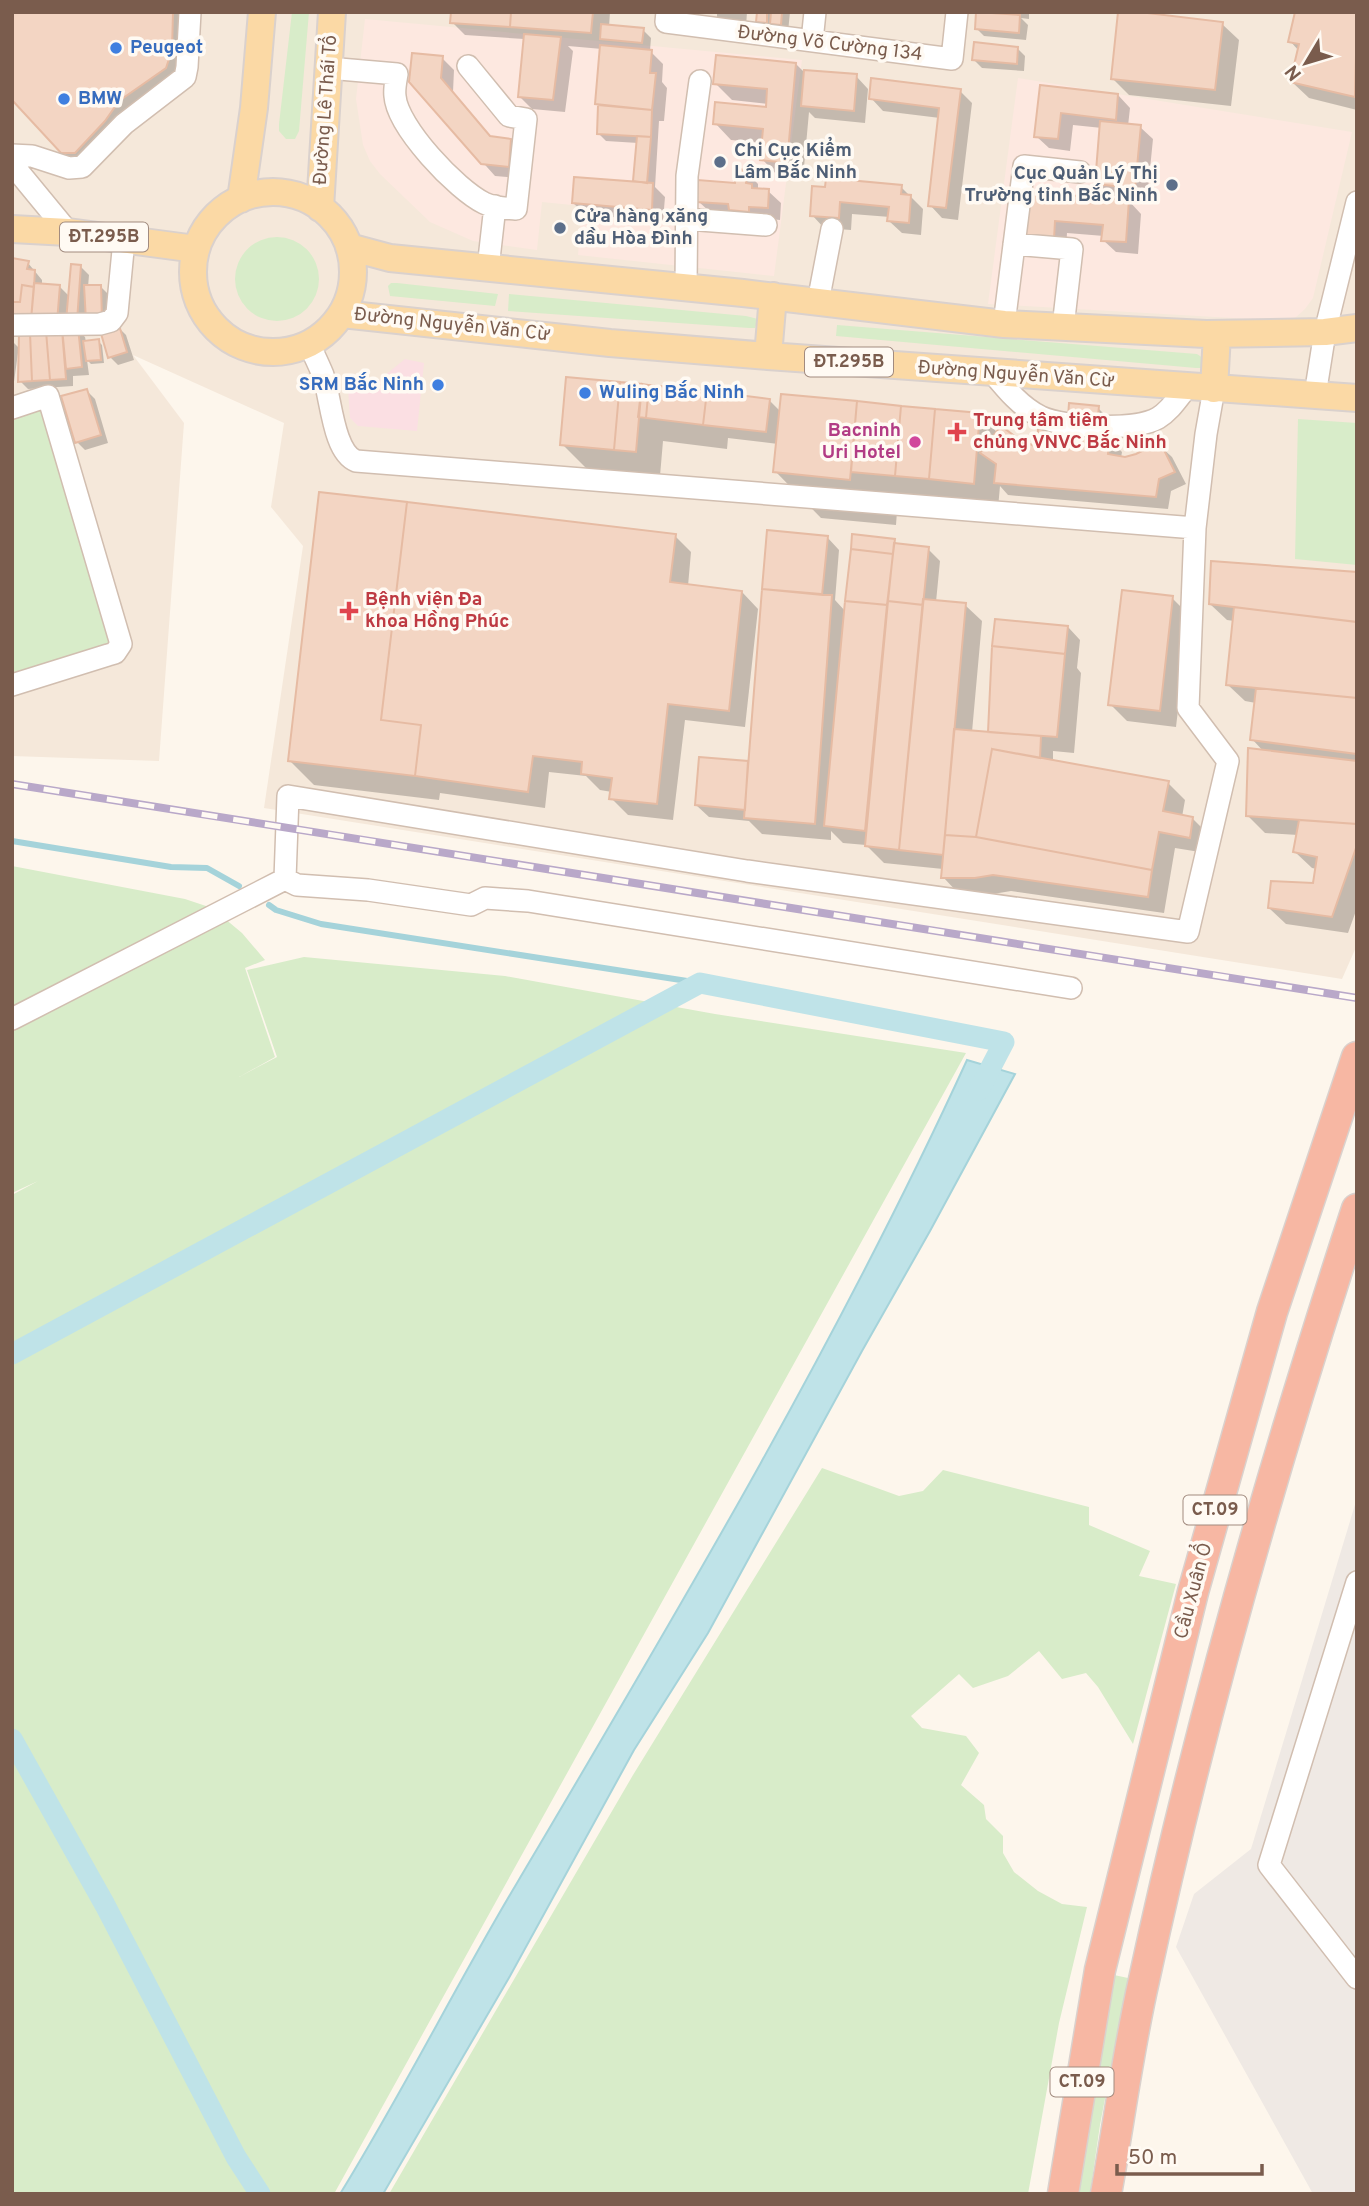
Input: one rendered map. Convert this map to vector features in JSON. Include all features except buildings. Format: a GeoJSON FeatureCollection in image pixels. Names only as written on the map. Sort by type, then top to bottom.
{"type":"FeatureCollection","features":[{"type":"Feature","properties":{"kind":"highway","name":"Cầu Xuân Ổ"},"geometry":{"type":"LineString","coordinates":[[1063,2194],[1101,1970],[1193,1592],[1272,1312],[1357,1057]]}},
{"type":"Feature","properties":{"kind":"highway","name":"CT.09"},"geometry":{"type":"LineString","coordinates":[[1106,2194],[1143,1981],[1235,1607],[1317,1330],[1357,1209]]}},
{"type":"Feature","properties":{"kind":"main road"},"geometry":{"type":"LineString","coordinates":[[241,199],[254,108],[262,12]]}},
{"type":"Feature","properties":{"kind":"main road","name":"Đường Lê Thái Tổ"},"geometry":{"type":"LineString","coordinates":[[320,208],[332,12]]}},
{"type":"Feature","properties":{"kind":"main road"},"geometry":{"type":"LineString","coordinates":[[262,193],[284,193],[305,199],[320,208],[339,227],[349,247],[353,281],[342,313],[328,331],[309,344],[288,352],[265,352],[243,347],[223,335],[208,319],[197,300],[193,278],[196,249],[201,236],[214,218],[241,199],[262,193]]}},
{"type":"Feature","properties":{"kind":"main road","name":"ĐT.295B"},"geometry":{"type":"LineString","coordinates":[[12,229],[68,232],[196,249]]}},
{"type":"Feature","properties":{"kind":"main road"},"geometry":{"type":"LineString","coordinates":[[349,247],[390,258],[773,296],[1004,324],[1217,334],[1325,332],[1357,328]]}},
{"type":"Feature","properties":{"kind":"main road"},"geometry":{"type":"LineString","coordinates":[[768,356],[773,296]]}},
{"type":"Feature","properties":{"kind":"main road","name":"Đường Nguyễn Văn Cừ"},"geometry":{"type":"LineString","coordinates":[[342,313],[610,343],[1357,398]]}},
{"type":"Feature","properties":{"kind":"main road"},"geometry":{"type":"LineString","coordinates":[[1214,389],[1217,334]]}},
{"type":"Feature","properties":{"kind":"street"},"geometry":{"type":"LineString","coordinates":[[12,155],[32,156],[69,168],[86,164],[124,124],[184,77],[190,12]]}},
{"type":"Feature","properties":{"kind":"street"},"geometry":{"type":"LineString","coordinates":[[812,41],[815,12]]}},
{"type":"Feature","properties":{"kind":"street","name":"Đường Võ Cường 134"},"geometry":{"type":"LineString","coordinates":[[666,17],[812,41],[952,59],[957,12]]}},
{"type":"Feature","properties":{"kind":"street"},"geometry":{"type":"LineString","coordinates":[[328,68],[397,74],[394,96],[414,134],[437,164],[463,190],[487,205],[516,209],[526,118],[509,116],[468,66]]}},
{"type":"Feature","properties":{"kind":"street"},"geometry":{"type":"LineString","coordinates":[[686,287],[687,176],[700,81]]}},
{"type":"Feature","properties":{"kind":"street"},"geometry":{"type":"LineString","coordinates":[[12,164],[68,232]]}},
{"type":"Feature","properties":{"kind":"street"},"geometry":{"type":"LineString","coordinates":[[1004,324],[1024,166],[1080,172]]}},
{"type":"Feature","properties":{"kind":"street"},"geometry":{"type":"LineString","coordinates":[[1315,395],[1325,332],[1357,202]]}},
{"type":"Feature","properties":{"kind":"street"},"geometry":{"type":"LineString","coordinates":[[488,268],[495,206]]}},
{"type":"Feature","properties":{"kind":"street"},"geometry":{"type":"LineString","coordinates":[[687,219],[766,225]]}},
{"type":"Feature","properties":{"kind":"street"},"geometry":{"type":"LineString","coordinates":[[818,302],[832,229]]}},
{"type":"Feature","properties":{"kind":"street"},"geometry":{"type":"LineString","coordinates":[[12,325],[100,324],[111,321],[117,313],[124,240]]}},
{"type":"Feature","properties":{"kind":"street"},"geometry":{"type":"LineString","coordinates":[[1014,244],[1072,249],[1063,327]]}},
{"type":"Feature","properties":{"kind":"street"},"geometry":{"type":"LineString","coordinates":[[309,344],[324,377],[340,444],[351,459],[356,461],[1195,528]]}},
{"type":"Feature","properties":{"kind":"street"},"geometry":{"type":"LineString","coordinates":[[993,373],[1021,404],[1042,417],[1082,425],[1144,425],[1166,413],[1187,387]]}},
{"type":"Feature","properties":{"kind":"street"},"geometry":{"type":"LineString","coordinates":[[285,879],[288,796],[747,872],[1188,932],[1228,761],[1188,708],[1195,528],[1214,389]]}},
{"type":"Feature","properties":{"kind":"street"},"geometry":{"type":"LineString","coordinates":[[12,408],[48,396],[121,645],[115,653],[12,685]]}},
{"type":"Feature","properties":{"kind":"street"},"geometry":{"type":"LineString","coordinates":[[285,879],[297,885],[368,890],[471,905],[485,898],[527,901],[1071,988]]}},
{"type":"Feature","properties":{"kind":"street"},"geometry":{"type":"LineString","coordinates":[[12,1019],[285,879]]}},
{"type":"Feature","properties":{"kind":"street"},"geometry":{"type":"LineString","coordinates":[[1357,1582],[1269,1865],[1357,1978]]}},
{"type":"Feature","properties":{"kind":"shaded area"},"geometry":{"type":"Polygon","coordinates":[[[12,12],[1357,12],[1357,945],[1342,979],[264,808],[303,546],[271,507],[284,423],[133,355],[184,423],[159,761],[12,756],[12,12]]]}},
{"type":"Feature","properties":{"kind":"shaded area"},"geometry":{"type":"Polygon","coordinates":[[[365,19],[802,60],[774,276],[578,255],[582,206],[542,202],[537,250],[473,241],[430,222],[380,174],[363,145],[356,99],[365,19]]]}},
{"type":"Feature","properties":{"kind":"shaded area","name":"Cục Quản Lý Thị Trường tỉnh Bắc Ninh"},"geometry":{"type":"Polygon","coordinates":[[[1018,78],[1352,132],[1313,298],[1305,309],[1295,318],[1286,321],[988,304],[1018,78]]]}},
{"type":"Feature","properties":{"kind":"shaded area"},"geometry":{"type":"Polygon","coordinates":[[[405,359],[424,363],[417,431],[358,426],[350,418],[348,388],[367,390],[405,359]]]}},
{"type":"Feature","properties":{"kind":"shaded area"},"geometry":{"type":"Polygon","coordinates":[[[1357,1498],[1357,2194],[1313,2194],[1176,1947],[1194,1894],[1251,1849],[1357,1498]]]}},
{"type":"Feature","properties":{"kind":"green space"},"geometry":{"type":"Polygon","coordinates":[[[292,12],[309,12],[299,131],[295,139],[286,139],[279,131],[279,124],[292,12]]]}},
{"type":"Feature","properties":{"kind":"green space"},"geometry":{"type":"Polygon","coordinates":[[[277,237],[293,240],[307,249],[316,263],[319,279],[316,295],[307,309],[293,318],[277,321],[261,318],[247,309],[238,295],[235,279],[238,263],[247,249],[261,240],[277,237]]]}},
{"type":"Feature","properties":{"kind":"green space"},"geometry":{"type":"Polygon","coordinates":[[[391,283],[498,294],[495,306],[390,296],[388,286],[391,283]]]}},
{"type":"Feature","properties":{"kind":"green space"},"geometry":{"type":"Polygon","coordinates":[[[509,294],[758,319],[755,328],[749,328],[508,311],[509,294]]]}},
{"type":"Feature","properties":{"kind":"green space"},"geometry":{"type":"Polygon","coordinates":[[[837,325],[1197,354],[1203,358],[1205,364],[1196,368],[836,336],[837,325]]]}},
{"type":"Feature","properties":{"kind":"green space"},"geometry":{"type":"Polygon","coordinates":[[[45,406],[114,642],[12,677],[12,417],[45,406]]]}},
{"type":"Feature","properties":{"kind":"green space"},"geometry":{"type":"Polygon","coordinates":[[[1298,419],[1357,423],[1357,565],[1295,559],[1298,419]]]}},
{"type":"Feature","properties":{"kind":"green space"},"geometry":{"type":"Polygon","coordinates":[[[12,866],[185,899],[212,908],[242,933],[265,960],[245,968],[275,1057],[239,1077],[277,1057],[247,970],[304,957],[505,976],[715,1014],[966,1053],[334,2194],[12,2194],[12,1195],[38,1181],[12,1193],[12,866]]]}},
{"type":"Feature","properties":{"kind":"green space"},"geometry":{"type":"Polygon","coordinates":[[[822,1468],[899,1496],[923,1491],[943,1470],[1089,1507],[1089,1525],[1150,1551],[1139,1576],[1176,1584],[1133,1744],[1098,1687],[1086,1673],[1062,1679],[1039,1651],[1008,1676],[973,1688],[959,1674],[911,1716],[922,1728],[966,1736],[979,1753],[961,1785],[984,1805],[986,1819],[1003,1836],[1003,1853],[1014,1872],[1038,1891],[1062,1904],[1087,1907],[1059,2023],[1028,2194],[389,2194],[633,1775],[822,1468]]]}},
{"type":"Feature","properties":{"kind":"green space"},"geometry":{"type":"Polygon","coordinates":[[[1114,1975],[1128,1978],[1100,2125],[1090,2194],[1077,2194],[1114,1975]]]}},
{"type":"Feature","properties":{"kind":"water"},"geometry":{"type":"Polygon","coordinates":[[[967,1060],[1015,1074],[708,1633],[634,1750],[510,1976],[383,2194],[340,2194],[386,2117],[494,1921],[753,1477],[864,1271],[967,1060]]]}},
{"type":"Feature","properties":{"kind":"waterway"},"geometry":{"type":"LineString","coordinates":[[12,841],[171,867],[207,868],[239,886]]}},
{"type":"Feature","properties":{"kind":"waterway"},"geometry":{"type":"LineString","coordinates":[[269,905],[276,910],[321,924],[700,983]]}},
{"type":"Feature","properties":{"kind":"waterway"},"geometry":{"type":"LineString","coordinates":[[12,1354],[700,983],[1004,1042],[979,1090]]}},
{"type":"Feature","properties":{"kind":"waterway"},"geometry":{"type":"LineString","coordinates":[[12,1739],[105,1905],[236,2157],[260,2194]]}},
{"type":"Feature","properties":{"kind":"railway"},"geometry":{"type":"LineString","coordinates":[[12,784],[1357,998]]}},
{"type":"Feature","properties":{"kind":"place","name":"Peugeot"},"geometry":{"type":"Point","coordinates":[116,48]}},
{"type":"Feature","properties":{"kind":"place","name":"BMW"},"geometry":{"type":"Point","coordinates":[64,99]}},
{"type":"Feature","properties":{"kind":"place","name":"Chi Cục Kiểm Lâm Bắc Ninh"},"geometry":{"type":"Point","coordinates":[720,162]}},
{"type":"Feature","properties":{"kind":"place","name":"Cục Quản Lý Thị Trường tỉnh Bắc Ninh"},"geometry":{"type":"Point","coordinates":[1172,185]}},
{"type":"Feature","properties":{"kind":"place","name":"Cửa hàng xăng dầu Hòa Đình"},"geometry":{"type":"Point","coordinates":[560,228]}},
{"type":"Feature","properties":{"kind":"place","name":"SRM Bắc Ninh"},"geometry":{"type":"Point","coordinates":[438,385]}},
{"type":"Feature","properties":{"kind":"place","name":"Wuling Bắc Ninh"},"geometry":{"type":"Point","coordinates":[585,393]}},
{"type":"Feature","properties":{"kind":"place","name":"Trung tâm tiêm chủng VNVC Bắc Ninh"},"geometry":{"type":"Point","coordinates":[957,432]}},
{"type":"Feature","properties":{"kind":"place","name":"Bacninh Uri Hotel"},"geometry":{"type":"Point","coordinates":[915,442]}},
{"type":"Feature","properties":{"kind":"place","name":"Bệnh viện Đa khoa Hồng Phúc"},"geometry":{"type":"Point","coordinates":[349,611]}}]}
